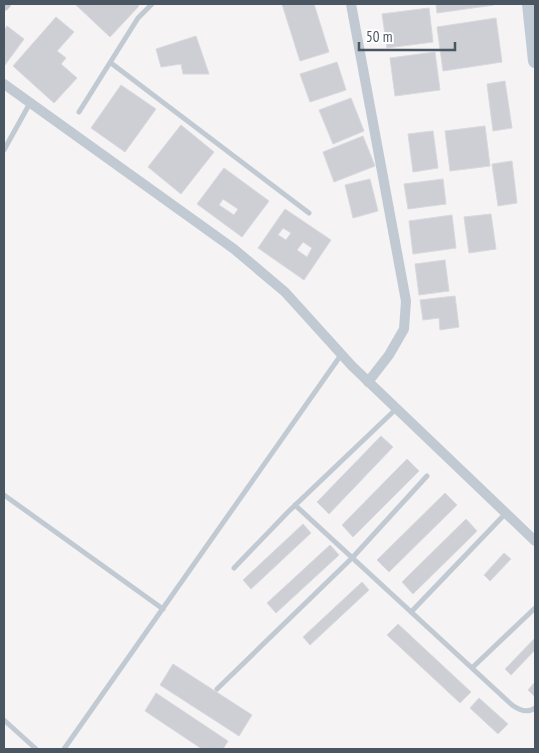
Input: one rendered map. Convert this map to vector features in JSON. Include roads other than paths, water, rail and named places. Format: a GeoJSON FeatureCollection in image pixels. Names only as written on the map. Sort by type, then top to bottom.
{"type":"FeatureCollection","features":[{"type":"Feature","properties":{"kind":"main road"},"geometry":{"type":"LineString","coordinates":[[529,4],[535,61]]}},
{"type":"Feature","properties":{"kind":"street"},"geometry":{"type":"LineString","coordinates":[[350,4],[406,301],[404,329],[389,355],[368,382]]}},
{"type":"Feature","properties":{"kind":"street"},"geometry":{"type":"LineString","coordinates":[[4,84],[234,248],[285,292],[368,382],[535,541]]}},
{"type":"Feature","properties":{"kind":"lane"},"geometry":{"type":"LineString","coordinates":[[79,112],[138,18],[152,4]]}},
{"type":"Feature","properties":{"kind":"lane"},"geometry":{"type":"LineString","coordinates":[[111,63],[309,213]]}},
{"type":"Feature","properties":{"kind":"lane"},"geometry":{"type":"LineString","coordinates":[[4,150],[30,102]]}},
{"type":"Feature","properties":{"kind":"lane"},"geometry":{"type":"LineString","coordinates":[[64,749],[341,354]]}},
{"type":"Feature","properties":{"kind":"lane"},"geometry":{"type":"LineString","coordinates":[[234,568],[295,505],[396,409]]}},
{"type":"Feature","properties":{"kind":"lane"},"geometry":{"type":"LineString","coordinates":[[217,689],[353,557],[427,476]]}},
{"type":"Feature","properties":{"kind":"lane"},"geometry":{"type":"LineString","coordinates":[[4,495],[162,609]]}},
{"type":"Feature","properties":{"kind":"lane"},"geometry":{"type":"LineString","coordinates":[[295,505],[520,711],[532,711],[535,708]]}},
{"type":"Feature","properties":{"kind":"lane"},"geometry":{"type":"LineString","coordinates":[[412,611],[506,513]]}},
{"type":"Feature","properties":{"kind":"lane"},"geometry":{"type":"LineString","coordinates":[[472,668],[535,608]]}},
{"type":"Feature","properties":{"kind":"lane"},"geometry":{"type":"LineString","coordinates":[[4,720],[36,749]]}}]}
